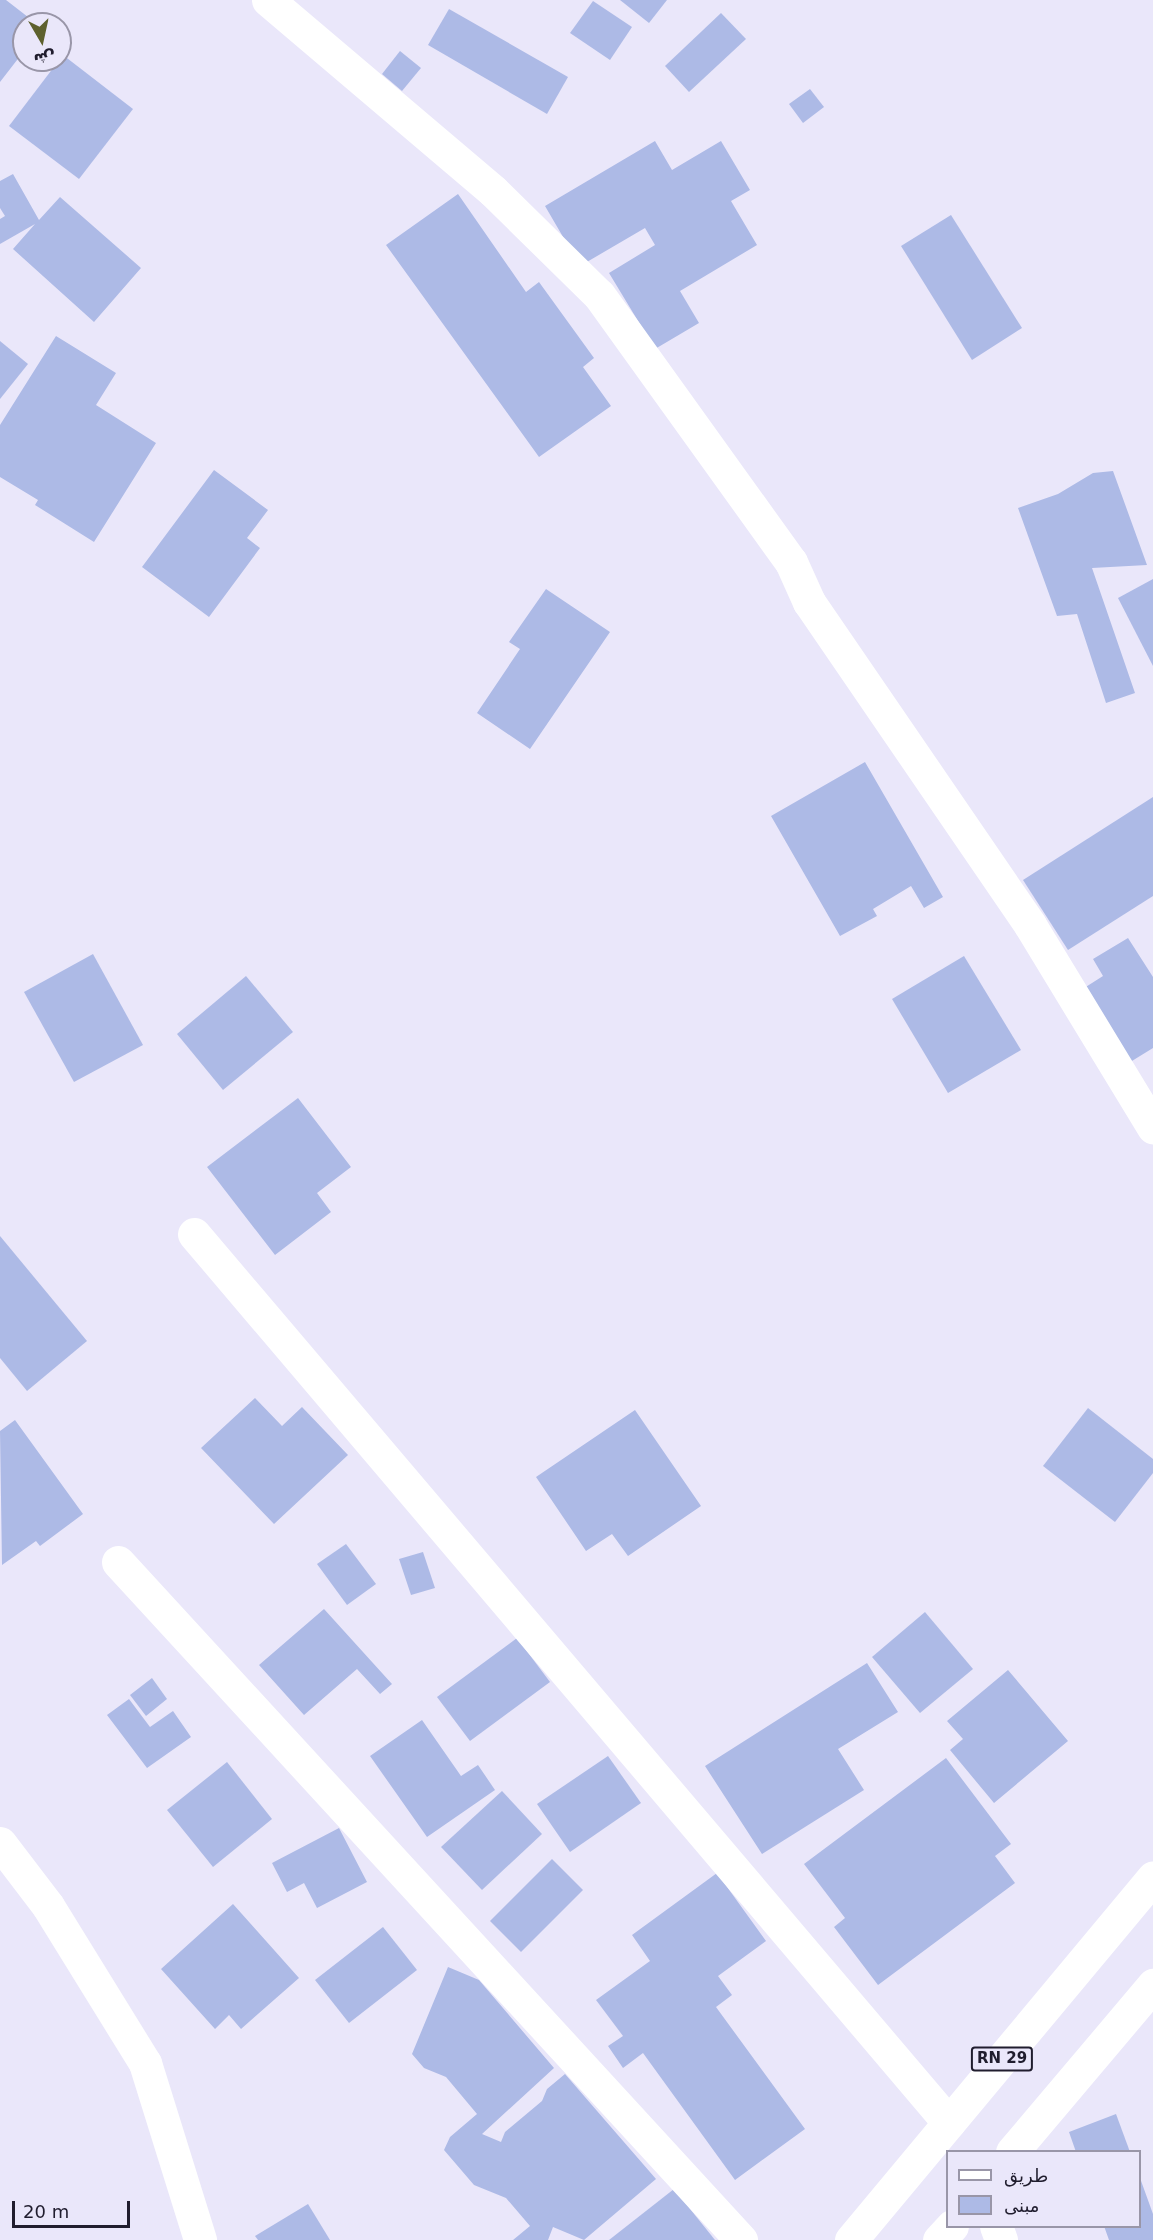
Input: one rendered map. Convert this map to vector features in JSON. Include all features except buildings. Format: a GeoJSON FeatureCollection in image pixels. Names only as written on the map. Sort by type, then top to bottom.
{"type":"FeatureCollection","features":[{"type":"Feature","properties":{"kind":"main road"},"geometry":{"type":"LineString","coordinates":[[268,0],[494,191],[599,295],[791,562],[809,602],[1030,926],[1153,1126]]}},
{"type":"Feature","properties":{"kind":"main road"},"geometry":{"type":"LineString","coordinates":[[194,1234],[949,2123]]}},
{"type":"Feature","properties":{"kind":"main road"},"geometry":{"type":"LineString","coordinates":[[118,1562],[741,2240]]}},
{"type":"Feature","properties":{"kind":"main road"},"geometry":{"type":"LineString","coordinates":[[0,1843],[48,1906],[146,2063],[200,2240]]}},
{"type":"Feature","properties":{"kind":"main road","name":"RN 29"},"geometry":{"type":"LineString","coordinates":[[851,2240],[1153,1878]]}},
{"type":"Feature","properties":{"kind":"main road"},"geometry":{"type":"LineString","coordinates":[[1013,2150],[1153,1985]]}},
{"type":"Feature","properties":{"kind":"main road"},"geometry":{"type":"LineString","coordinates":[[939,2240],[950,2228]]}}]}
